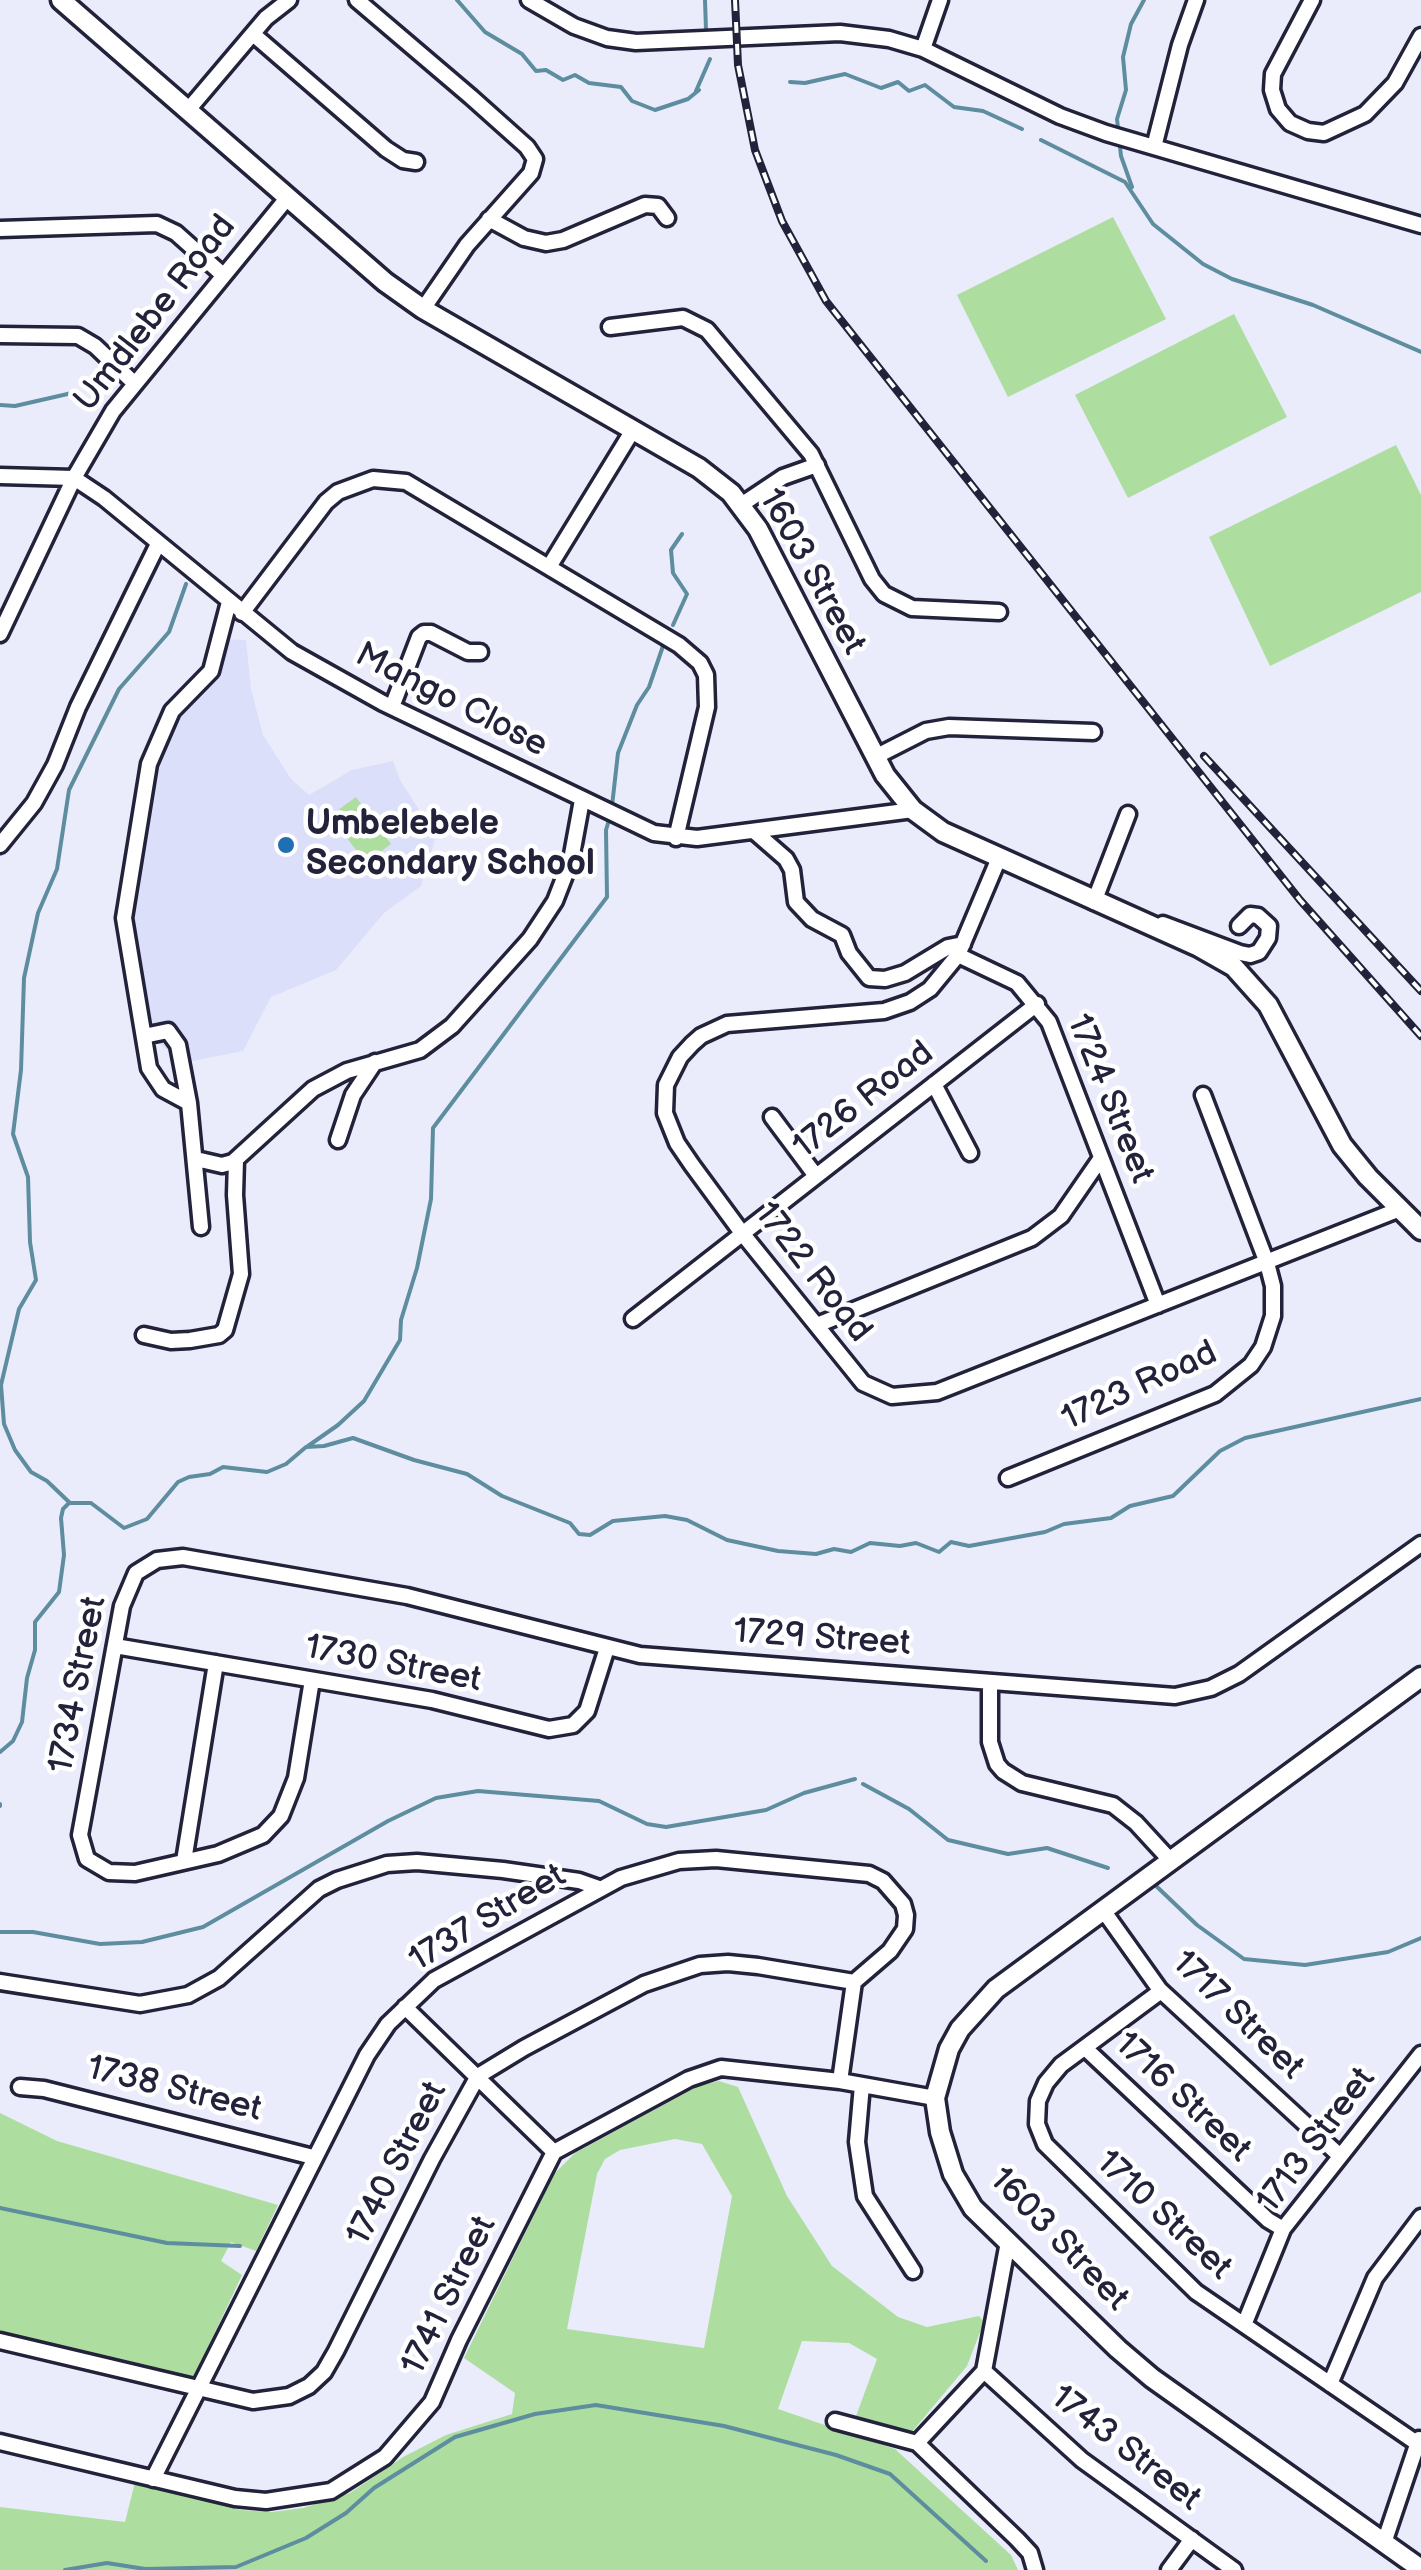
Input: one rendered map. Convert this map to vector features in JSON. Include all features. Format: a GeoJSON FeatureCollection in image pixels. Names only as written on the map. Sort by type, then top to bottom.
{"type":"FeatureCollection","features":[{"type":"Feature","properties":{"kind":"street","name":"1603 Street"},"geometry":{"type":"LineString","coordinates":[[61,0],[385,282],[422,309],[699,468],[741,505],[758,529],[885,775],[912,810],[943,832],[1216,956],[1250,982],[1282,1029],[1342,1145],[1421,1230]]}},
{"type":"Feature","properties":{"kind":"street"},"geometry":{"type":"LineString","coordinates":[[188,110],[272,12],[289,0]]}},
{"type":"Feature","properties":{"kind":"street"},"geometry":{"type":"LineString","coordinates":[[357,0],[532,154],[535,164],[532,173],[448,269],[422,309]]}},
{"type":"Feature","properties":{"kind":"street"},"geometry":{"type":"LineString","coordinates":[[529,0],[574,26],[607,38],[636,42],[863,34],[923,49],[1060,116],[1106,133],[1421,225]]}},
{"type":"Feature","properties":{"kind":"street"},"geometry":{"type":"LineString","coordinates":[[923,49],[940,0]]}},
{"type":"Feature","properties":{"kind":"street"},"geometry":{"type":"LineString","coordinates":[[1154,147],[1180,45],[1196,0]]}},
{"type":"Feature","properties":{"kind":"street"},"geometry":{"type":"LineString","coordinates":[[1312,0],[1273,74],[1272,90],[1278,109],[1290,123],[1308,131],[1324,133],[1365,114],[1395,83],[1421,36]]}},
{"type":"Feature","properties":{"kind":"street"},"geometry":{"type":"LineString","coordinates":[[253,34],[386,149],[403,160],[416,162]]}},
{"type":"Feature","properties":{"kind":"street","name":"Umdlebe Road"},"geometry":{"type":"LineString","coordinates":[[1,628],[74,478],[133,382],[288,198]]}},
{"type":"Feature","properties":{"kind":"street"},"geometry":{"type":"LineString","coordinates":[[488,219],[524,238],[546,244],[645,205],[658,206],[667,218]]}},
{"type":"Feature","properties":{"kind":"street"},"geometry":{"type":"LineString","coordinates":[[0,229],[158,224],[176,233],[223,274]]}},
{"type":"Feature","properties":{"kind":"street"},"geometry":{"type":"LineString","coordinates":[[610,327],[674,318],[700,325],[804,444],[872,579],[892,601],[912,608],[999,612]]}},
{"type":"Feature","properties":{"kind":"street"},"geometry":{"type":"LineString","coordinates":[[0,336],[78,336],[133,382]]}},
{"type":"Feature","properties":{"kind":"street"},"geometry":{"type":"LineString","coordinates":[[548,567],[634,430]]}},
{"type":"Feature","properties":{"kind":"street"},"geometry":{"type":"LineString","coordinates":[[741,505],[783,477],[816,465]]}},
{"type":"Feature","properties":{"kind":"street"},"geometry":{"type":"LineString","coordinates":[[7,476],[74,478]]}},
{"type":"Feature","properties":{"kind":"street","name":"Mango Close"},"geometry":{"type":"LineString","coordinates":[[74,478],[104,498],[292,652],[392,708],[654,833],[676,838],[756,832],[912,810]]}},
{"type":"Feature","properties":{"kind":"street"},"geometry":{"type":"LineString","coordinates":[[242,613],[326,502],[338,492],[372,479],[406,482],[678,644],[700,663],[708,689],[702,732],[676,838]]}},
{"type":"Feature","properties":{"kind":"street"},"geometry":{"type":"LineString","coordinates":[[0,845],[41,790],[158,544]]}},
{"type":"Feature","properties":{"kind":"street"},"geometry":{"type":"LineString","coordinates":[[189,1103],[163,1089],[149,1068],[124,918],[145,780],[172,711],[210,671],[229,602]]}},
{"type":"Feature","properties":{"kind":"street"},"geometry":{"type":"LineString","coordinates":[[392,708],[419,637],[424,633],[431,632],[468,652],[480,652]]}},
{"type":"Feature","properties":{"kind":"street"},"geometry":{"type":"LineString","coordinates":[[875,757],[926,731],[949,727],[1092,732]]}},
{"type":"Feature","properties":{"kind":"street"},"geometry":{"type":"LineString","coordinates":[[196,1158],[222,1165],[236,1160],[313,1089],[347,1071],[432,1044],[530,939],[563,884],[582,800]]}},
{"type":"Feature","properties":{"kind":"street"},"geometry":{"type":"LineString","coordinates":[[1094,902],[1128,814]]}},
{"type":"Feature","properties":{"kind":"street"},"geometry":{"type":"LineString","coordinates":[[756,832],[786,859],[792,870],[796,902],[812,919],[842,935],[849,953],[869,978],[905,972],[948,948],[960,949]]}},
{"type":"Feature","properties":{"kind":"street","name":"1722 Road"},"geometry":{"type":"LineString","coordinates":[[999,858],[960,949],[930,989],[897,1008],[728,1024],[701,1036],[680,1057],[666,1084],[665,1113],[692,1165],[864,1384],[882,1394],[910,1396],[937,1392],[1400,1209]]}},
{"type":"Feature","properties":{"kind":"street"},"geometry":{"type":"LineString","coordinates":[[1142,922],[1188,931],[1250,955],[1262,949],[1270,930],[1265,922],[1250,915],[1239,926]]}},
{"type":"Feature","properties":{"kind":"street","name":"1724 Street"},"geometry":{"type":"LineString","coordinates":[[960,949],[1006,976],[1037,1004],[1060,1048],[1158,1305]]}},
{"type":"Feature","properties":{"kind":"street","name":"1726 Road"},"geometry":{"type":"LineString","coordinates":[[633,1318],[1037,1004]]}},
{"type":"Feature","properties":{"kind":"street"},"geometry":{"type":"LineString","coordinates":[[144,1036],[168,1031],[176,1038],[189,1103],[202,1227]]}},
{"type":"Feature","properties":{"kind":"street"},"geometry":{"type":"LineString","coordinates":[[338,1140],[353,1095],[376,1062]]}},
{"type":"Feature","properties":{"kind":"street"},"geometry":{"type":"LineString","coordinates":[[934,1084],[970,1153]]}},
{"type":"Feature","properties":{"kind":"street","name":"1723 Road"},"geometry":{"type":"LineString","coordinates":[[1008,1478],[1215,1394],[1234,1381],[1263,1348],[1273,1316],[1273,1286],[1203,1095]]}},
{"type":"Feature","properties":{"kind":"street"},"geometry":{"type":"LineString","coordinates":[[772,1117],[816,1176]]}},
{"type":"Feature","properties":{"kind":"street"},"geometry":{"type":"LineString","coordinates":[[817,1325],[1032,1238],[1061,1216],[1100,1158]]}},
{"type":"Feature","properties":{"kind":"street"},"geometry":{"type":"LineString","coordinates":[[144,1334],[171,1341],[225,1330],[241,1274],[236,1160]]}},
{"type":"Feature","properties":{"kind":"street","name":"1729 Street"},"geometry":{"type":"LineString","coordinates":[[182,1557],[462,1608],[640,1655],[1158,1696],[1194,1693],[1239,1674],[1421,1544]]}},
{"type":"Feature","properties":{"kind":"street","name":"1734 Street"},"geometry":{"type":"LineString","coordinates":[[182,1557],[149,1562],[136,1574],[122,1606],[80,1835],[87,1859],[99,1869],[121,1874],[184,1862]]}},
{"type":"Feature","properties":{"kind":"street","name":"1730 Street"},"geometry":{"type":"LineString","coordinates":[[116,1646],[432,1700],[549,1730],[573,1726],[587,1711],[606,1648]]}},
{"type":"Feature","properties":{"kind":"street"},"geometry":{"type":"LineString","coordinates":[[216,1662],[184,1862],[246,1844],[276,1824],[296,1778],[312,1680]]}},
{"type":"Feature","properties":{"kind":"street","name":"1603 Street"},"geometry":{"type":"LineString","coordinates":[[1421,1677],[996,1988],[975,2010],[950,2050],[935,2098],[953,2174],[973,2208],[1008,2242],[1152,2378],[1421,2569]]}},
{"type":"Feature","properties":{"kind":"street"},"geometry":{"type":"LineString","coordinates":[[990,1682],[990,1742],[996,1764],[1003,1771],[1022,1783],[1113,1805],[1136,1823],[1170,1860]]}},
{"type":"Feature","properties":{"kind":"street","name":"1737 Street"},"geometry":{"type":"LineString","coordinates":[[153,2479],[313,2156],[377,2038],[422,1989],[450,1969],[599,1888],[649,1868],[716,1858],[869,1874],[884,1881],[903,1904],[905,1929],[890,1951],[854,1982]]}},
{"type":"Feature","properties":{"kind":"street"},"geometry":{"type":"LineString","coordinates":[[0,1982],[140,2004],[188,1996],[219,1978],[319,1889],[387,1864],[417,1862],[503,1870],[579,1881],[599,1888]]}},
{"type":"Feature","properties":{"kind":"street","name":"1717 Street"},"geometry":{"type":"LineString","coordinates":[[1103,1910],[1162,1991],[1340,2156]]}},
{"type":"Feature","properties":{"kind":"street","name":"1740 Street"},"geometry":{"type":"LineString","coordinates":[[0,2341],[253,2400],[271,2401],[309,2386],[324,2372],[478,2076],[644,1984],[700,1966],[758,1966],[854,1982]]}},
{"type":"Feature","properties":{"kind":"street"},"geometry":{"type":"LineString","coordinates":[[840,2081],[854,1982]]}},
{"type":"Feature","properties":{"kind":"street","name":"1710 Street"},"geometry":{"type":"LineString","coordinates":[[1162,1991],[1054,2074],[1038,2101],[1037,2124],[1045,2144],[1196,2292],[1420,2442]]}},
{"type":"Feature","properties":{"kind":"street"},"geometry":{"type":"LineString","coordinates":[[404,2007],[554,2152],[708,2071],[732,2068],[935,2098]]}},
{"type":"Feature","properties":{"kind":"street","name":"1716 Street"},"geometry":{"type":"LineString","coordinates":[[1085,2048],[1268,2220],[1284,2230]]}},
{"type":"Feature","properties":{"kind":"street","name":"1713 Street"},"geometry":{"type":"LineString","coordinates":[[1244,2325],[1284,2230],[1421,2054]]}},
{"type":"Feature","properties":{"kind":"street"},"geometry":{"type":"LineString","coordinates":[[862,2085],[857,2142],[865,2196],[913,2271]]}},
{"type":"Feature","properties":{"kind":"street","name":"1738 Street"},"geometry":{"type":"LineString","coordinates":[[20,2087],[44,2088],[313,2156]]}},
{"type":"Feature","properties":{"kind":"street","name":"1741 Street"},"geometry":{"type":"LineString","coordinates":[[0,2442],[235,2498],[266,2501],[331,2491],[385,2457],[432,2402],[554,2152]]}},
{"type":"Feature","properties":{"kind":"street"},"geometry":{"type":"LineString","coordinates":[[1330,2384],[1375,2278],[1421,2218]]}},
{"type":"Feature","properties":{"kind":"street"},"geometry":{"type":"LineString","coordinates":[[917,2443],[984,2370],[1008,2242]]}},
{"type":"Feature","properties":{"kind":"street","name":"1743 Street"},"geometry":{"type":"LineString","coordinates":[[984,2370],[1082,2460],[1234,2570]]}},
{"type":"Feature","properties":{"kind":"street"},"geometry":{"type":"LineString","coordinates":[[835,2421],[917,2443],[1017,2539],[1030,2553],[1035,2570]]}},
{"type":"Feature","properties":{"kind":"street"},"geometry":{"type":"LineString","coordinates":[[1384,2543],[1420,2442]]}},
{"type":"Feature","properties":{"kind":"street"},"geometry":{"type":"LineString","coordinates":[[1169,2570],[1192,2539]]}},
{"type":"Feature","properties":{"kind":"shaded area","name":"Umbelebele Secondary School"},"geometry":{"type":"Polygon","coordinates":[[[223,639],[246,640],[251,689],[263,735],[291,779],[309,795],[352,770],[393,761],[400,780],[436,836],[421,886],[384,913],[336,970],[271,997],[243,1051],[182,1063],[152,1037],[128,919],[149,773],[178,710],[223,639]]]}},
{"type":"Feature","properties":{"kind":"green space"},"geometry":{"type":"Polygon","coordinates":[[[1113,217],[1166,319],[1008,397],[957,295],[1113,217]]]}},
{"type":"Feature","properties":{"kind":"green space"},"geometry":{"type":"Polygon","coordinates":[[[1234,314],[1287,417],[1128,498],[1075,395],[1234,314]]]}},
{"type":"Feature","properties":{"kind":"green space"},"geometry":{"type":"Polygon","coordinates":[[[1396,445],[1421,495],[1421,592],[1270,666],[1209,537],[1396,445]]]}},
{"type":"Feature","properties":{"kind":"green space"},"geometry":{"type":"Polygon","coordinates":[[[356,797],[391,844],[366,863],[330,816],[356,797]]]}},
{"type":"Feature","properties":{"kind":"green space"},"geometry":{"type":"Polygon","coordinates":[[[719,2081],[738,2087],[787,2196],[832,2266],[898,2317],[927,2327],[979,2316],[984,2322],[967,2366],[911,2433],[856,2416],[877,2359],[849,2343],[802,2341],[778,2409],[895,2449],[1011,2555],[1018,2570],[0,2570],[0,2507],[125,2522],[135,2482],[241,2510],[303,2508],[350,2493],[403,2457],[446,2435],[512,2414],[515,2393],[464,2358],[554,2174],[575,2153],[700,2085],[719,2081]],[[675,2139],[620,2150],[605,2159],[597,2174],[567,2329],[704,2348],[732,2196],[702,2144],[675,2139]]]}},
{"type":"Feature","properties":{"kind":"green space"},"geometry":{"type":"Polygon","coordinates":[[[0,2113],[57,2141],[278,2205],[256,2251],[231,2242],[221,2261],[242,2275],[193,2379],[0,2332],[0,2113]]]}},
{"type":"Feature","properties":{"kind":"waterway"},"geometry":{"type":"LineString","coordinates":[[457,0],[485,32],[522,54],[536,71],[546,70],[563,80],[575,75],[589,83],[621,87],[632,101],[655,110],[688,99],[699,90]]}},
{"type":"Feature","properties":{"kind":"waterway"},"geometry":{"type":"LineString","coordinates":[[705,0],[706,30]]}},
{"type":"Feature","properties":{"kind":"waterway"},"geometry":{"type":"LineString","coordinates":[[1132,187],[1121,156],[1117,119],[1126,90],[1123,57],[1131,24],[1144,0]]}},
{"type":"Feature","properties":{"kind":"waterway"},"geometry":{"type":"LineString","coordinates":[[696,91],[710,59]]}},
{"type":"Feature","properties":{"kind":"waterway"},"geometry":{"type":"LineString","coordinates":[[790,82],[805,83],[845,74],[881,88],[898,82],[909,91],[925,85],[954,107],[983,111],[1022,129]]}},
{"type":"Feature","properties":{"kind":"waterway"},"geometry":{"type":"LineString","coordinates":[[1041,140],[1125,182],[1153,224],[1203,264],[1232,279],[1313,305],[1421,352]]}},
{"type":"Feature","properties":{"kind":"waterway"},"geometry":{"type":"LineString","coordinates":[[0,405],[15,406],[72,393]]}},
{"type":"Feature","properties":{"kind":"waterway"},"geometry":{"type":"LineString","coordinates":[[673,625],[687,594],[673,573],[671,550],[682,534]]}},
{"type":"Feature","properties":{"kind":"waterway"},"geometry":{"type":"LineString","coordinates":[[69,1502],[31,1472],[15,1450],[4,1424],[1,1385],[19,1309],[36,1280],[30,1242],[28,1177],[13,1134],[21,1070],[24,978],[38,913],[57,869],[69,790],[119,689],[169,632],[186,584]]}},
{"type":"Feature","properties":{"kind":"waterway"},"geometry":{"type":"LineString","coordinates":[[612,806],[618,753],[663,646]]}},
{"type":"Feature","properties":{"kind":"waterway"},"geometry":{"type":"LineString","coordinates":[[308,1446],[364,1401],[400,1340],[401,1320],[417,1268],[431,1199],[433,1128],[607,897],[609,820]]}},
{"type":"Feature","properties":{"kind":"waterway"},"geometry":{"type":"LineString","coordinates":[[0,1752],[13,1741],[22,1722],[35,1650],[35,1622],[59,1592],[64,1555],[61,1518],[69,1503],[91,1503],[124,1528],[147,1519],[178,1482],[189,1477],[210,1474],[223,1467],[267,1472],[286,1464],[306,1447],[353,1438],[467,1474],[502,1496],[570,1523],[579,1534],[590,1535],[613,1521],[665,1516],[687,1520],[727,1540],[778,1551],[851,1552],[870,1543],[916,1543],[939,1552],[951,1542],[969,1546],[1045,1532],[1064,1524],[1111,1518],[1130,1506],[1173,1496],[1220,1451],[1245,1438],[1421,1399]]}},
{"type":"Feature","properties":{"kind":"waterway"},"geometry":{"type":"LineString","coordinates":[[0,1932],[33,1932],[100,1944],[142,1942],[203,1927],[388,1821],[436,1798],[478,1791],[599,1801],[647,1824],[666,1827],[766,1810],[804,1793],[855,1779]]}},
{"type":"Feature","properties":{"kind":"waterway"},"geometry":{"type":"LineString","coordinates":[[863,1784],[909,1809],[948,1840],[1008,1854],[1047,1848],[1108,1868]]}},
{"type":"Feature","properties":{"kind":"waterway"},"geometry":{"type":"LineString","coordinates":[[1154,1884],[1197,1925],[1244,1959],[1305,1965],[1388,1952],[1421,1938]]}},
{"type":"Feature","properties":{"kind":"waterway"},"geometry":{"type":"LineString","coordinates":[[0,2208],[167,2243],[240,2246]]}},
{"type":"Feature","properties":{"kind":"waterway"},"geometry":{"type":"LineString","coordinates":[[65,2570],[107,2563],[145,2569],[236,2567],[306,2538],[346,2513],[374,2488],[455,2437],[535,2414],[596,2405],[724,2426],[836,2455],[890,2474],[986,2561]]}},
{"type":"Feature","properties":{"kind":"railway"},"geometry":{"type":"LineString","coordinates":[[735,0],[738,65],[755,150],[782,221],[826,301],[1300,900],[1421,1036]]}},
{"type":"Feature","properties":{"kind":"railway"},"geometry":{"type":"LineString","coordinates":[[1204,756],[1421,991]]}},
{"type":"Feature","properties":{"kind":"place","name":"Umbelebele Secondary School"},"geometry":{"type":"Point","coordinates":[286,845]}}]}
